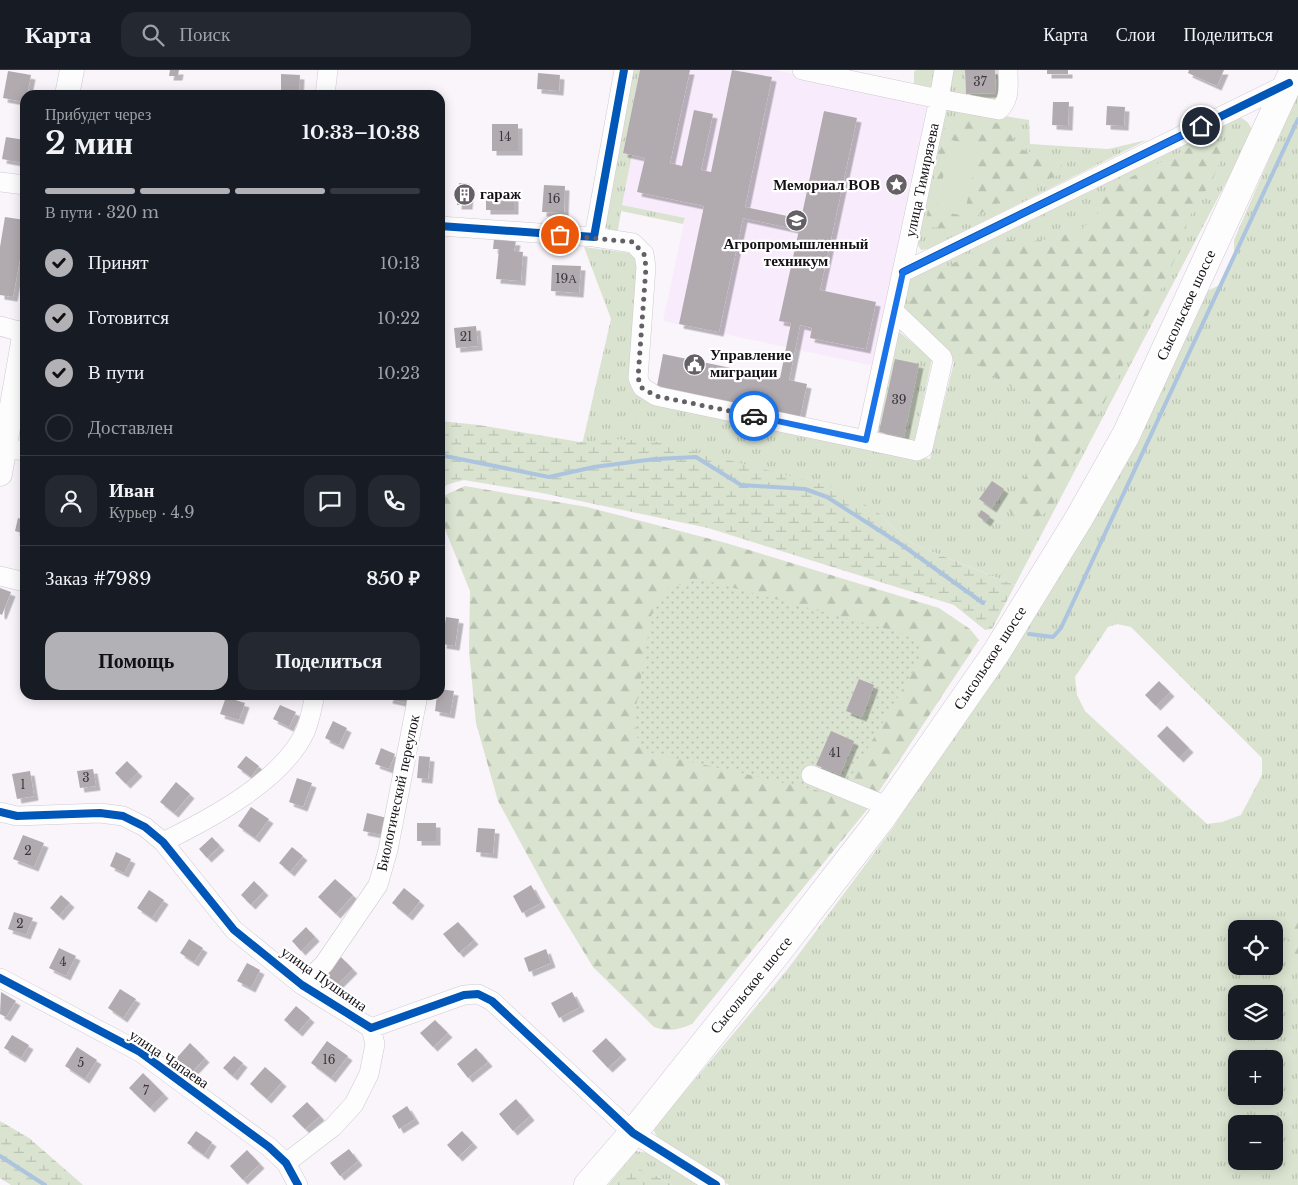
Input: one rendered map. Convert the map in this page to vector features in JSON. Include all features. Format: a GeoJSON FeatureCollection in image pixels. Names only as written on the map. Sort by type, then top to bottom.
{"type":"FeatureCollection","features":[{"type":"Feature","properties":{"kind":"highway","name":"Сысольское шоссе"},"geometry":{"type":"LineString","coordinates":[[588,1185],[776,954],[889,807],[996,653],[1078,520],[1126,435],[1291,76]]}},
{"type":"Feature","properties":{"kind":"main road"},"geometry":{"type":"LineString","coordinates":[[68,90],[72,70]]}},
{"type":"Feature","properties":{"kind":"main road"},"geometry":{"type":"LineString","coordinates":[[0,474],[15,449],[20,390]]}},
{"type":"Feature","properties":{"kind":"street"},"geometry":{"type":"LineString","coordinates":[[326,90],[328,70]]}},
{"type":"Feature","properties":{"kind":"street"},"geometry":{"type":"LineString","coordinates":[[594,237],[624,70]]}},
{"type":"Feature","properties":{"kind":"street"},"geometry":{"type":"LineString","coordinates":[[802,70],[856,76],[939,99],[999,110],[1006,101],[1008,94],[1008,70]]}},
{"type":"Feature","properties":{"kind":"street","name":"улица Тимирязева"},"geometry":{"type":"LineString","coordinates":[[866,440],[903,272],[944,70]]}},
{"type":"Feature","properties":{"kind":"street"},"geometry":{"type":"LineString","coordinates":[[903,272],[1291,76]]}},
{"type":"Feature","properties":{"kind":"street"},"geometry":{"type":"LineString","coordinates":[[0,182],[20,184]]}},
{"type":"Feature","properties":{"kind":"street"},"geometry":{"type":"LineString","coordinates":[[445,226],[594,237],[633,242],[644,254],[646,267],[638,378],[642,388],[656,396],[917,451],[923,448],[943,360],[894,311]]}},
{"type":"Feature","properties":{"kind":"street"},"geometry":{"type":"LineString","coordinates":[[0,326],[20,331]]}},
{"type":"Feature","properties":{"kind":"street"},"geometry":{"type":"LineString","coordinates":[[0,576],[20,581]]}},
{"type":"Feature","properties":{"kind":"street"},"geometry":{"type":"LineString","coordinates":[[163,842],[188,830],[260,785],[284,762],[305,732],[314,700]]}},
{"type":"Feature","properties":{"kind":"street","name":"Биологический переулок"},"geometry":{"type":"LineString","coordinates":[[302,985],[324,964],[378,885],[388,850],[417,700]]}},
{"type":"Feature","properties":{"kind":"street"},"geometry":{"type":"LineString","coordinates":[[811,775],[889,807]]}},
{"type":"Feature","properties":{"kind":"street","name":"улица Пушкина"},"geometry":{"type":"LineString","coordinates":[[0,812],[17,816],[100,813],[123,816],[145,827],[163,842],[234,930],[302,985],[371,1028],[464,995],[478,994],[492,1002],[632,1133]]}},
{"type":"Feature","properties":{"kind":"street","name":"улица Чапаева"},"geometry":{"type":"LineString","coordinates":[[0,978],[140,1052],[269,1147],[286,1163],[298,1185]]}},
{"type":"Feature","properties":{"kind":"street"},"geometry":{"type":"LineString","coordinates":[[286,1163],[332,1127],[354,1104],[369,1074],[375,1044],[371,1028]]}},
{"type":"Feature","properties":{"kind":"street"},"geometry":{"type":"LineString","coordinates":[[632,1133],[716,1185]]}},
{"type":"Feature","properties":{"kind":"shaded area","name":"Агропромышленный техникум"},"geometry":{"type":"Polygon","coordinates":[[[640,70],[775,70],[928,102],[930,104],[874,366],[663,321],[685,218],[622,205],[632,156],[623,153],[640,70]]]}},
{"type":"Feature","properties":{"kind":"green space"},"geometry":{"type":"Polygon","coordinates":[[[629,70],[640,70],[623,153],[632,155],[622,205],[685,218],[683,224],[621,211],[618,230],[615,232],[604,226],[602,222],[629,70]]]}},
{"type":"Feature","properties":{"kind":"green space"},"geometry":{"type":"Polygon","coordinates":[[[916,70],[939,70],[936,89],[914,86],[914,72],[916,70]]]}},
{"type":"Feature","properties":{"kind":"green space"},"geometry":{"type":"Polygon","coordinates":[[[948,70],[965,70],[966,94],[996,93],[995,70],[1003,70],[1000,102],[946,96],[948,70]]]}},
{"type":"Feature","properties":{"kind":"green space"},"geometry":{"type":"Polygon","coordinates":[[[1298,92],[1298,1185],[729,1185],[660,1142],[653,1129],[787,970],[892,829],[994,673],[1205,292],[1222,284],[1234,254],[1234,240],[1298,92]],[[1117,624],[1108,627],[1075,677],[1077,695],[1085,711],[1207,824],[1222,822],[1241,815],[1262,775],[1262,758],[1131,627],[1117,624]]]}},
{"type":"Feature","properties":{"kind":"green space"},"geometry":{"type":"Polygon","coordinates":[[[943,106],[1029,120],[1030,144],[1108,149],[1147,140],[928,249],[921,250],[916,241],[943,106]]]}},
{"type":"Feature","properties":{"kind":"green space"},"geometry":{"type":"Polygon","coordinates":[[[957,117],[984,120],[1004,126],[1011,132],[1021,149],[1048,155],[1060,161],[1062,167],[1060,174],[948,229],[931,227],[927,220],[927,214],[945,127],[949,120],[957,117]]]}},
{"type":"Feature","properties":{"kind":"green space"},"geometry":{"type":"Polygon","coordinates":[[[1240,117],[1251,127],[1252,133],[1015,585],[915,545],[899,534],[879,513],[582,445],[611,319],[584,247],[630,253],[637,260],[638,274],[630,377],[655,401],[930,459],[954,362],[900,310],[906,278],[1240,117]]]}},
{"type":"Feature","properties":{"kind":"green space"},"geometry":{"type":"Polygon","coordinates":[[[951,140],[979,146],[964,216],[936,210],[951,140]]]}},
{"type":"Feature","properties":{"kind":"green space"},"geometry":{"type":"Polygon","coordinates":[[[1205,144],[1218,146],[1224,153],[1211,183],[1195,206],[1187,223],[1183,242],[1159,293],[1051,509],[1041,515],[1027,519],[1011,514],[1008,507],[1035,460],[1035,421],[1031,404],[1025,394],[987,373],[976,362],[959,352],[916,317],[909,304],[912,291],[918,282],[992,243],[1009,240],[1027,242],[1056,238],[1081,229],[1097,216],[1100,202],[1107,189],[1193,146],[1205,144]]]}},
{"type":"Feature","properties":{"kind":"green space"},"geometry":{"type":"Polygon","coordinates":[[[897,330],[932,359],[915,439],[912,442],[875,436],[897,330]]]}},
{"type":"Feature","properties":{"kind":"green space"},"geometry":{"type":"Polygon","coordinates":[[[445,422],[479,425],[580,442],[615,439],[658,442],[837,488],[879,513],[899,534],[915,545],[1015,585],[992,629],[985,630],[954,605],[708,528],[542,493],[464,480],[445,486],[445,422]]]}},
{"type":"Feature","properties":{"kind":"green space"},"geometry":{"type":"Polygon","coordinates":[[[465,486],[587,507],[726,543],[939,608],[970,629],[979,640],[866,811],[692,1024],[673,1030],[654,1027],[593,967],[548,893],[498,801],[476,723],[469,651],[470,591],[445,529],[445,495],[465,486]]]}},
{"type":"Feature","properties":{"kind":"green space"},"geometry":{"type":"Polygon","coordinates":[[[700,579],[902,633],[918,643],[921,658],[846,785],[833,794],[648,752],[638,740],[634,720],[652,612],[666,589],[700,579]]]}},
{"type":"Feature","properties":{"kind":"green space"},"geometry":{"type":"Polygon","coordinates":[[[1297,913],[1298,969],[1288,944],[1287,930],[1288,918],[1297,913]]]}},
{"type":"Feature","properties":{"kind":"green space"},"geometry":{"type":"Polygon","coordinates":[[[0,1121],[29,1138],[83,1185],[11,1185],[0,1178],[0,1121]]]}},
{"type":"Feature","properties":{"kind":"green space"},"geometry":{"type":"Polygon","coordinates":[[[636,1151],[653,1154],[703,1185],[672,1185],[655,1175],[622,1176],[614,1185],[608,1185],[636,1151]]]}},
{"type":"Feature","properties":{"kind":"green space"},"geometry":{"type":"Polygon","coordinates":[[[638,1169],[655,1175],[672,1185],[614,1185],[622,1176],[638,1169]]]}},
{"type":"Feature","properties":{"kind":"building"},"geometry":{"type":"Polygon","coordinates":[[[170,70],[179,70],[178,76],[169,76],[170,70]]]}},
{"type":"Feature","properties":{"kind":"building"},"geometry":{"type":"Polygon","coordinates":[[[640,70],[690,70],[670,163],[682,166],[694,110],[713,114],[701,170],[711,172],[732,70],[772,77],[745,207],[801,219],[824,111],[857,118],[820,290],[876,302],[866,349],[810,338],[812,328],[800,325],[789,380],[807,384],[800,417],[657,386],[663,354],[780,378],[791,323],[779,321],[799,230],[743,218],[719,332],[679,324],[704,206],[637,192],[645,158],[623,153],[640,70]]]}},
{"type":"Feature","properties":{"kind":"building"},"geometry":{"type":"Polygon","coordinates":[[[965,70],[995,70],[996,93],[966,94],[965,70]]]}},
{"type":"Feature","properties":{"kind":"building"},"geometry":{"type":"Polygon","coordinates":[[[1047,70],[1068,70],[1068,74],[1047,74],[1047,70]]]}},
{"type":"Feature","properties":{"kind":"building"},"geometry":{"type":"Polygon","coordinates":[[[1189,70],[1224,70],[1217,86],[1188,73],[1189,70]]]}},
{"type":"Feature","properties":{"kind":"building"},"geometry":{"type":"Polygon","coordinates":[[[8,71],[31,75],[28,90],[20,90],[20,101],[3,98],[8,71]]]}},
{"type":"Feature","properties":{"kind":"building"},"geometry":{"type":"Polygon","coordinates":[[[538,73],[560,75],[559,91],[537,89],[538,73]]]}},
{"type":"Feature","properties":{"kind":"building"},"geometry":{"type":"Polygon","coordinates":[[[281,74],[300,75],[299,90],[281,90],[281,74]]]}},
{"type":"Feature","properties":{"kind":"building"},"geometry":{"type":"Polygon","coordinates":[[[1053,102],[1069,102],[1068,126],[1052,125],[1053,102]]]}},
{"type":"Feature","properties":{"kind":"building"},"geometry":{"type":"Polygon","coordinates":[[[1107,106],[1125,107],[1124,126],[1106,125],[1107,106]]]}},
{"type":"Feature","properties":{"kind":"building"},"geometry":{"type":"Polygon","coordinates":[[[492,124],[518,124],[518,151],[492,151],[492,124]]]}},
{"type":"Feature","properties":{"kind":"building"},"geometry":{"type":"Polygon","coordinates":[[[6,137],[20,139],[20,162],[2,159],[6,137]]]}},
{"type":"Feature","properties":{"kind":"building","name":"гараж"},"geometry":{"type":"Polygon","coordinates":[[[459,183],[470,184],[468,205],[457,205],[459,183]]]}},
{"type":"Feature","properties":{"kind":"building"},"geometry":{"type":"Polygon","coordinates":[[[544,185],[565,186],[564,213],[542,212],[544,185]]]}},
{"type":"Feature","properties":{"kind":"building"},"geometry":{"type":"Polygon","coordinates":[[[486,190],[502,190],[502,196],[514,196],[514,210],[486,210],[486,190]]]}},
{"type":"Feature","properties":{"kind":"building"},"geometry":{"type":"Polygon","coordinates":[[[5,217],[20,219],[20,259],[13,297],[0,295],[0,247],[5,217]]]}},
{"type":"Feature","properties":{"kind":"building"},"geometry":{"type":"Polygon","coordinates":[[[494,239],[516,241],[514,251],[523,252],[521,281],[496,279],[499,249],[493,249],[494,239]]]}},
{"type":"Feature","properties":{"kind":"building"},"geometry":{"type":"Polygon","coordinates":[[[552,265],[581,266],[579,293],[551,291],[552,265]]]}},
{"type":"Feature","properties":{"kind":"building"},"geometry":{"type":"Polygon","coordinates":[[[476,326],[478,346],[456,348],[454,328],[476,326]]]}},
{"type":"Feature","properties":{"kind":"building"},"geometry":{"type":"Polygon","coordinates":[[[895,359],[919,364],[904,437],[879,432],[895,359]]]}},
{"type":"Feature","properties":{"kind":"building"},"geometry":{"type":"Polygon","coordinates":[[[992,481],[1004,489],[992,508],[979,499],[992,481]]]}},
{"type":"Feature","properties":{"kind":"building"},"geometry":{"type":"Polygon","coordinates":[[[981,510],[990,516],[986,522],[978,516],[981,510]]]}},
{"type":"Feature","properties":{"kind":"building"},"geometry":{"type":"Polygon","coordinates":[[[18,518],[20,519],[20,532],[15,531],[18,518]]]}},
{"type":"Feature","properties":{"kind":"building"},"geometry":{"type":"Polygon","coordinates":[[[0,588],[11,592],[2,615],[0,614],[0,588]]]}},
{"type":"Feature","properties":{"kind":"building"},"geometry":{"type":"Polygon","coordinates":[[[446,617],[459,619],[455,646],[445,644],[446,617]]]}},
{"type":"Feature","properties":{"kind":"building"},"geometry":{"type":"Polygon","coordinates":[[[859,679],[874,685],[862,717],[846,711],[859,679]]]}},
{"type":"Feature","properties":{"kind":"building"},"geometry":{"type":"Polygon","coordinates":[[[1159,681],[1170,692],[1156,706],[1145,695],[1159,681]]]}},
{"type":"Feature","properties":{"kind":"building"},"geometry":{"type":"Polygon","coordinates":[[[445,690],[454,691],[450,714],[435,711],[436,700],[445,700],[445,690]]]}},
{"type":"Feature","properties":{"kind":"building"},"geometry":{"type":"Polygon","coordinates":[[[225,700],[236,700],[245,703],[239,720],[220,714],[225,700]]]}},
{"type":"Feature","properties":{"kind":"building"},"geometry":{"type":"Polygon","coordinates":[[[392,700],[407,700],[406,703],[392,700]]]}},
{"type":"Feature","properties":{"kind":"building"},"geometry":{"type":"Polygon","coordinates":[[[280,705],[296,712],[289,727],[273,719],[280,705]]]}},
{"type":"Feature","properties":{"kind":"building"},"geometry":{"type":"Polygon","coordinates":[[[333,721],[347,728],[339,745],[325,738],[333,721]]]}},
{"type":"Feature","properties":{"kind":"building"},"geometry":{"type":"Polygon","coordinates":[[[1167,726],[1189,748],[1179,758],[1157,736],[1167,726]]]}},
{"type":"Feature","properties":{"kind":"building"},"geometry":{"type":"Polygon","coordinates":[[[831,731],[854,741],[840,775],[816,765],[831,731]]]}},
{"type":"Feature","properties":{"kind":"building"},"geometry":{"type":"Polygon","coordinates":[[[381,748],[395,754],[389,769],[375,764],[381,748]]]}},
{"type":"Feature","properties":{"kind":"building"},"geometry":{"type":"Polygon","coordinates":[[[246,756],[259,766],[251,777],[237,767],[246,756]]]}},
{"type":"Feature","properties":{"kind":"building"},"geometry":{"type":"Polygon","coordinates":[[[419,756],[430,757],[428,779],[417,778],[419,756]]]}},
{"type":"Feature","properties":{"kind":"building"},"geometry":{"type":"Polygon","coordinates":[[[127,761],[138,772],[126,784],[115,773],[127,761]]]}},
{"type":"Feature","properties":{"kind":"building"},"geometry":{"type":"Polygon","coordinates":[[[93,769],[96,786],[80,788],[77,771],[93,769]]]}},
{"type":"Feature","properties":{"kind":"building"},"geometry":{"type":"Polygon","coordinates":[[[30,771],[34,796],[17,799],[12,774],[30,771]]]}},
{"type":"Feature","properties":{"kind":"building"},"geometry":{"type":"Polygon","coordinates":[[[297,778],[312,783],[303,807],[289,802],[297,778]]]}},
{"type":"Feature","properties":{"kind":"building"},"geometry":{"type":"Polygon","coordinates":[[[176,782],[190,794],[174,813],[160,802],[176,782]]]}},
{"type":"Feature","properties":{"kind":"building"},"geometry":{"type":"Polygon","coordinates":[[[251,807],[269,819],[255,838],[238,826],[251,807]]]}},
{"type":"Feature","properties":{"kind":"building"},"geometry":{"type":"Polygon","coordinates":[[[367,813],[387,818],[383,835],[363,831],[367,813]]]}},
{"type":"Feature","properties":{"kind":"building"},"geometry":{"type":"Polygon","coordinates":[[[417,823],[436,823],[436,841],[417,841],[417,823]]]}},
{"type":"Feature","properties":{"kind":"building"},"geometry":{"type":"Polygon","coordinates":[[[478,828],[495,829],[493,854],[476,852],[478,828]]]}},
{"type":"Feature","properties":{"kind":"building"},"geometry":{"type":"Polygon","coordinates":[[[23,835],[44,843],[34,867],[13,859],[23,835]]]}},
{"type":"Feature","properties":{"kind":"building"},"geometry":{"type":"Polygon","coordinates":[[[212,837],[220,846],[207,858],[199,849],[212,837]]]}},
{"type":"Feature","properties":{"kind":"building"},"geometry":{"type":"Polygon","coordinates":[[[292,847],[303,856],[290,872],[279,863],[292,847]]]}},
{"type":"Feature","properties":{"kind":"building"},"geometry":{"type":"Polygon","coordinates":[[[116,852],[131,859],[124,873],[110,866],[116,852]]]}},
{"type":"Feature","properties":{"kind":"building"},"geometry":{"type":"Polygon","coordinates":[[[335,879],[353,895],[336,914],[318,897],[335,879]]]}},
{"type":"Feature","properties":{"kind":"building"},"geometry":{"type":"Polygon","coordinates":[[[254,881],[264,891],[251,905],[241,895],[254,881]]]}},
{"type":"Feature","properties":{"kind":"building"},"geometry":{"type":"Polygon","coordinates":[[[531,885],[541,903],[522,913],[513,896],[531,885]]]}},
{"type":"Feature","properties":{"kind":"building"},"geometry":{"type":"Polygon","coordinates":[[[404,888],[420,901],[408,916],[392,903],[404,888]]]}},
{"type":"Feature","properties":{"kind":"building"},"geometry":{"type":"Polygon","coordinates":[[[149,890],[164,900],[152,918],[137,908],[149,890]]]}},
{"type":"Feature","properties":{"kind":"building"},"geometry":{"type":"Polygon","coordinates":[[[61,895],[70,903],[59,916],[50,908],[61,895]]]}},
{"type":"Feature","properties":{"kind":"building"},"geometry":{"type":"Polygon","coordinates":[[[14,912],[33,918],[26,935],[8,929],[14,912]]]}},
{"type":"Feature","properties":{"kind":"building"},"geometry":{"type":"Polygon","coordinates":[[[458,922],[474,940],[459,953],[443,934],[458,922]]]}},
{"type":"Feature","properties":{"kind":"building"},"geometry":{"type":"Polygon","coordinates":[[[306,927],[315,937],[301,951],[292,941],[306,927]]]}},
{"type":"Feature","properties":{"kind":"building"},"geometry":{"type":"Polygon","coordinates":[[[189,939],[203,948],[194,962],[180,953],[189,939]]]}},
{"type":"Feature","properties":{"kind":"building"},"geometry":{"type":"Polygon","coordinates":[[[59,948],[76,956],[66,976],[49,968],[59,948]]]}},
{"type":"Feature","properties":{"kind":"building"},"geometry":{"type":"Polygon","coordinates":[[[546,949],[551,963],[529,972],[524,958],[546,949]]]}},
{"type":"Feature","properties":{"kind":"building"},"geometry":{"type":"Polygon","coordinates":[[[341,957],[353,969],[335,987],[324,975],[341,957]]]}},
{"type":"Feature","properties":{"kind":"building"},"geometry":{"type":"Polygon","coordinates":[[[247,963],[260,970],[251,988],[237,981],[247,963]]]}},
{"type":"Feature","properties":{"kind":"building"},"geometry":{"type":"Polygon","coordinates":[[[120,989],[136,999],[123,1018],[108,1008],[120,989]]]}},
{"type":"Feature","properties":{"kind":"building"},"geometry":{"type":"Polygon","coordinates":[[[1,992],[16,1001],[6,1017],[0,1014],[1,992]]]}},
{"type":"Feature","properties":{"kind":"building"},"geometry":{"type":"Polygon","coordinates":[[[572,992],[580,1007],[559,1018],[551,1003],[572,992]]]}},
{"type":"Feature","properties":{"kind":"building"},"geometry":{"type":"Polygon","coordinates":[[[296,1006],[310,1018],[298,1032],[284,1020],[296,1006]]]}},
{"type":"Feature","properties":{"kind":"building"},"geometry":{"type":"Polygon","coordinates":[[[435,1020],[448,1033],[433,1047],[420,1033],[435,1020]]]}},
{"type":"Feature","properties":{"kind":"building"},"geometry":{"type":"Polygon","coordinates":[[[12,1035],[29,1045],[21,1058],[4,1048],[12,1035]]]}},
{"type":"Feature","properties":{"kind":"building"},"geometry":{"type":"Polygon","coordinates":[[[606,1038],[622,1055],[608,1068],[592,1051],[606,1038]]]}},
{"type":"Feature","properties":{"kind":"building"},"geometry":{"type":"Polygon","coordinates":[[[327,1041],[348,1056],[331,1078],[311,1063],[327,1041]]]}},
{"type":"Feature","properties":{"kind":"building"},"geometry":{"type":"Polygon","coordinates":[[[190,1043],[205,1058],[188,1076],[173,1062],[190,1043]]]}},
{"type":"Feature","properties":{"kind":"building"},"geometry":{"type":"Polygon","coordinates":[[[77,1047],[97,1060],[85,1079],[65,1066],[77,1047]]]}},
{"type":"Feature","properties":{"kind":"building"},"geometry":{"type":"Polygon","coordinates":[[[476,1048],[488,1062],[468,1078],[457,1064],[476,1048]]]}},
{"type":"Feature","properties":{"kind":"building"},"geometry":{"type":"Polygon","coordinates":[[[234,1056],[243,1063],[233,1076],[223,1068],[234,1056]]]}},
{"type":"Feature","properties":{"kind":"building"},"geometry":{"type":"Polygon","coordinates":[[[265,1067],[282,1082],[267,1099],[250,1084],[265,1067]]]}},
{"type":"Feature","properties":{"kind":"building"},"geometry":{"type":"Polygon","coordinates":[[[143,1073],[164,1094],[150,1108],[129,1088],[143,1073]]]}},
{"type":"Feature","properties":{"kind":"building"},"geometry":{"type":"Polygon","coordinates":[[[516,1099],[530,1116],[513,1131],[499,1114],[516,1099]]]}},
{"type":"Feature","properties":{"kind":"building"},"geometry":{"type":"Polygon","coordinates":[[[307,1102],[320,1116],[305,1129],[292,1116],[307,1102]]]}},
{"type":"Feature","properties":{"kind":"building"},"geometry":{"type":"Polygon","coordinates":[[[407,1106],[415,1119],[399,1129],[392,1116],[407,1106]]]}},
{"type":"Feature","properties":{"kind":"building"},"geometry":{"type":"Polygon","coordinates":[[[196,1131],[212,1142],[204,1155],[187,1143],[196,1131]]]}},
{"type":"Feature","properties":{"kind":"building"},"geometry":{"type":"Polygon","coordinates":[[[462,1131],[473,1143],[458,1157],[447,1145],[462,1131]]]}},
{"type":"Feature","properties":{"kind":"building"},"geometry":{"type":"Polygon","coordinates":[[[349,1149],[358,1161],[340,1176],[330,1163],[349,1149]]]}},
{"type":"Feature","properties":{"kind":"building"},"geometry":{"type":"Polygon","coordinates":[[[247,1150],[260,1164],[243,1180],[230,1166],[247,1150]]]}},
{"type":"Feature","properties":{"kind":"waterway"},"geometry":{"type":"LineString","coordinates":[[1029,634],[1053,637],[1061,628],[1298,119]]}},
{"type":"Feature","properties":{"kind":"waterway"},"geometry":{"type":"LineString","coordinates":[[445,456],[549,477],[594,467],[655,459],[696,457],[741,485],[805,489],[827,497],[902,545],[983,603]]}},
{"type":"Feature","properties":{"kind":"waterway"},"geometry":{"type":"LineString","coordinates":[[0,1156],[45,1185]]}},
{"type":"Feature","properties":{"kind":"cycle path"},"geometry":{"type":"LineString","coordinates":[[445,226],[594,237],[624,70]]}},
{"type":"Feature","properties":{"kind":"cycle path"},"geometry":{"type":"LineString","coordinates":[[903,272],[1289,83]]}},
{"type":"Feature","properties":{"kind":"cycle path"},"geometry":{"type":"LineString","coordinates":[[0,812],[17,816],[100,813],[123,816],[145,827],[163,842],[234,930],[302,985],[371,1028],[464,995],[478,994],[492,1001],[633,1133],[716,1185]]}},
{"type":"Feature","properties":{"kind":"cycle path"},"geometry":{"type":"LineString","coordinates":[[0,978],[140,1052],[269,1147],[286,1163],[298,1185]]}},
{"type":"Feature","properties":{"kind":"way so far"},"geometry":{"type":"LineString","coordinates":[[560,235],[633,242],[644,254],[646,267],[638,378],[642,388],[656,396],[754,416]]}},
{"type":"Feature","properties":{"kind":"place","name":"Мемориал ВОВ"},"geometry":{"type":"Point","coordinates":[896,185]}},
{"type":"Feature","properties":{"kind":"place","name":"гараж"},"geometry":{"type":"Point","coordinates":[464,194]}},
{"type":"Feature","properties":{"kind":"place","name":"Агропромышленный техникум"},"geometry":{"type":"Point","coordinates":[796,221]}},
{"type":"Feature","properties":{"kind":"place","name":"Управление миграции"},"geometry":{"type":"Point","coordinates":[694,364]}},
{"type":"Feature","properties":{"kind":"route"},"geometry":{"type":"LineString","coordinates":[[754,416],[866,440],[903,272],[1201,126]]}}]}
